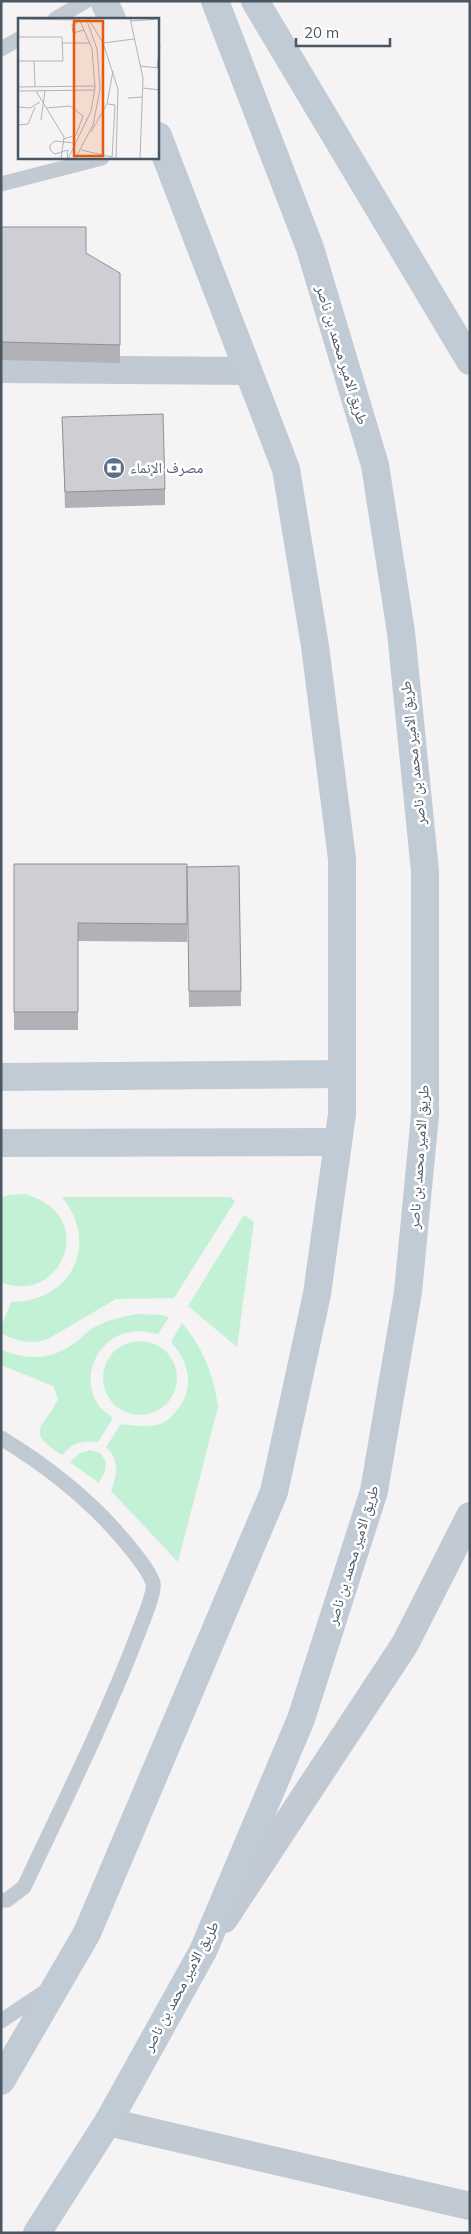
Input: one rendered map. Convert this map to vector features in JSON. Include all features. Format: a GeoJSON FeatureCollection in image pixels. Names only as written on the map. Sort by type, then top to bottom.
{"type":"FeatureCollection","features":[{"type":"Feature","properties":{"kind":"main road"},"geometry":{"type":"LineString","coordinates":[[104,1],[112,18]]}},
{"type":"Feature","properties":{"kind":"main road","name":"طريق الامير محمد بن ناصر"},"geometry":{"type":"LineString","coordinates":[[37,2233],[108,2122],[202,1951],[301,1719],[374,1492],[408,1292],[425,1115],[425,871],[401,632],[375,465],[310,248],[215,1]]}},
{"type":"Feature","properties":{"kind":"main road"},"geometry":{"type":"LineString","coordinates":[[255,1],[470,361]]}},
{"type":"Feature","properties":{"kind":"main road"},"geometry":{"type":"LineString","coordinates":[[1,2081],[87,1933],[274,1492],[317,1294],[342,1114],[342,859],[315,646],[286,470],[159,143]]}},
{"type":"Feature","properties":{"kind":"main road"},"geometry":{"type":"LineString","coordinates":[[1,1077],[342,1074]]}},
{"type":"Feature","properties":{"kind":"main road"},"geometry":{"type":"LineString","coordinates":[[1,1142],[338,1142]]}},
{"type":"Feature","properties":{"kind":"street"},"geometry":{"type":"LineString","coordinates":[[1,369],[248,371]]}},
{"type":"Feature","properties":{"kind":"street"},"geometry":{"type":"LineString","coordinates":[[202,1951],[405,1644],[470,1516]]}},
{"type":"Feature","properties":{"kind":"street"},"geometry":{"type":"LineString","coordinates":[[108,2122],[470,2206]]}},
{"type":"Feature","properties":{"kind":"lane"},"geometry":{"type":"LineString","coordinates":[[57,18],[86,1]]}},
{"type":"Feature","properties":{"kind":"lane"},"geometry":{"type":"LineString","coordinates":[[1,49],[18,40]]}},
{"type":"Feature","properties":{"kind":"lane"},"geometry":{"type":"LineString","coordinates":[[1,184],[98,159]]}},
{"type":"Feature","properties":{"kind":"lane"},"geometry":{"type":"LineString","coordinates":[[1,1438],[31,1456],[93,1508],[119,1534],[145,1568],[153,1585],[145,1615],[130,1656],[86,1756],[24,1887],[7,1900],[1,1900]]}},
{"type":"Feature","properties":{"kind":"lane"},"geometry":{"type":"LineString","coordinates":[[1,2021],[59,1982]]}},
{"type":"Feature","properties":{"kind":"green space"},"geometry":{"type":"Polygon","coordinates":[[[25,1194],[48,1205],[62,1221],[66,1238],[64,1256],[55,1271],[40,1282],[22,1286],[1,1282],[1,1198],[9,1195],[25,1194]]]}},
{"type":"Feature","properties":{"kind":"green space"},"geometry":{"type":"Polygon","coordinates":[[[62,1197],[230,1197],[235,1201],[174,1298],[116,1299],[48,1339],[30,1342],[12,1338],[1,1333],[1,1327],[11,1302],[32,1299],[50,1292],[64,1281],[74,1267],[79,1250],[79,1233],[73,1215],[62,1197]]]}},
{"type":"Feature","properties":{"kind":"green space"},"geometry":{"type":"Polygon","coordinates":[[[244,1215],[254,1222],[237,1347],[188,1306],[244,1215]]]}},
{"type":"Feature","properties":{"kind":"green space"},"geometry":{"type":"Polygon","coordinates":[[[137,1314],[169,1317],[158,1334],[140,1331],[130,1332],[119,1335],[102,1349],[92,1368],[92,1390],[99,1406],[113,1418],[98,1442],[78,1443],[62,1455],[50,1447],[40,1434],[43,1423],[58,1399],[53,1386],[1,1365],[1,1350],[21,1356],[48,1356],[66,1349],[98,1325],[137,1314]]]}},
{"type":"Feature","properties":{"kind":"green space"},"geometry":{"type":"Polygon","coordinates":[[[182,1323],[202,1352],[214,1384],[218,1407],[178,1562],[111,1491],[116,1468],[114,1457],[106,1447],[121,1424],[146,1426],[160,1424],[172,1416],[183,1401],[187,1392],[188,1375],[182,1358],[171,1342],[182,1323]]]}},
{"type":"Feature","properties":{"kind":"green space"},"geometry":{"type":"Polygon","coordinates":[[[140,1341],[154,1344],[166,1352],[174,1364],[177,1378],[174,1392],[166,1404],[154,1412],[140,1415],[126,1412],[114,1404],[106,1392],[103,1378],[106,1364],[114,1352],[126,1344],[140,1341]]]}},
{"type":"Feature","properties":{"kind":"green space"},"geometry":{"type":"Polygon","coordinates":[[[90,1450],[100,1453],[106,1461],[105,1471],[99,1483],[70,1462],[80,1453],[90,1450]]]}},
{"type":"Feature","properties":{"kind":"building"},"geometry":{"type":"Polygon","coordinates":[[[1,227],[86,227],[86,253],[120,273],[120,345],[1,342],[1,227]]]}},
{"type":"Feature","properties":{"kind":"building","name":"مصرف الإنماء"},"geometry":{"type":"Polygon","coordinates":[[[163,414],[165,489],[65,492],[62,417],[163,414]]]}},
{"type":"Feature","properties":{"kind":"building"},"geometry":{"type":"Polygon","coordinates":[[[14,864],[187,864],[187,924],[78,923],[78,1012],[14,1012],[14,864]]]}},
{"type":"Feature","properties":{"kind":"building"},"geometry":{"type":"Polygon","coordinates":[[[239,866],[241,991],[189,991],[187,867],[239,866]]]}},
{"type":"Feature","properties":{"kind":"place","name":"مصرف الإنماء"},"geometry":{"type":"Point","coordinates":[114,468]}}]}
